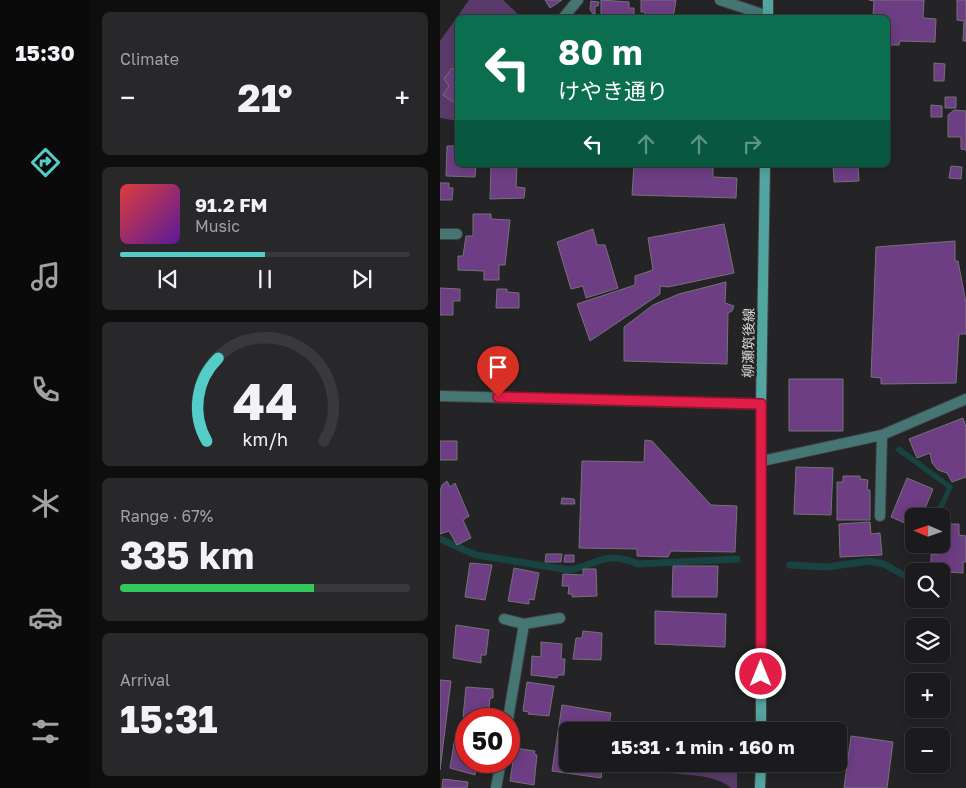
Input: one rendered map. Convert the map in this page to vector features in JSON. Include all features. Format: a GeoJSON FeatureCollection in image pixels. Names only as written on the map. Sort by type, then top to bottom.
{"type":"FeatureCollection","features":[{"type":"Feature","properties":{"kind":"main road"},"geometry":{"type":"LineString","coordinates":[[768,0],[768,15]]}},
{"type":"Feature","properties":{"kind":"main road","name":"柳瀬筑後線"},"geometry":{"type":"LineString","coordinates":[[761,722],[761,404],[765,167]]}},
{"type":"Feature","properties":{"kind":"main road"},"geometry":{"type":"LineString","coordinates":[[760,772],[760,788]]}},
{"type":"Feature","properties":{"kind":"street"},"geometry":{"type":"LineString","coordinates":[[566,15],[578,0]]}},
{"type":"Feature","properties":{"kind":"street"},"geometry":{"type":"LineString","coordinates":[[720,0],[762,15]]}},
{"type":"Feature","properties":{"kind":"street"},"geometry":{"type":"LineString","coordinates":[[440,234],[457,234]]}},
{"type":"Feature","properties":{"kind":"street"},"geometry":{"type":"LineString","coordinates":[[440,396],[761,404]]}},
{"type":"Feature","properties":{"kind":"street"},"geometry":{"type":"LineString","coordinates":[[762,462],[882,435],[966,399]]}},
{"type":"Feature","properties":{"kind":"street"},"geometry":{"type":"LineString","coordinates":[[880,516],[882,435]]}},
{"type":"Feature","properties":{"kind":"street"},"geometry":{"type":"LineString","coordinates":[[504,619],[524,624],[560,618]]}},
{"type":"Feature","properties":{"kind":"street"},"geometry":{"type":"LineString","coordinates":[[510,708],[524,624]]}},
{"type":"Feature","properties":{"kind":"street"},"geometry":{"type":"LineString","coordinates":[[496,788],[499,773]]}},
{"type":"Feature","properties":{"kind":"shaded area"},"geometry":{"type":"Polygon","coordinates":[[[469,0],[503,0],[519,15],[458,15],[469,0]]]}},
{"type":"Feature","properties":{"kind":"shaded area"},"geometry":{"type":"Polygon","coordinates":[[[455,20],[455,121],[440,118],[440,41],[455,20]]]}},
{"type":"Feature","properties":{"kind":"shaded area"},"geometry":{"type":"Polygon","coordinates":[[[663,772],[737,772],[737,788],[731,788],[722,782],[709,778],[663,772]]]}},
{"type":"Feature","properties":{"kind":"water"},"geometry":{"type":"Polygon","coordinates":[[[899,446],[953,486],[943,508],[938,508],[947,488],[895,450],[899,446]]]}},
{"type":"Feature","properties":{"kind":"building"},"geometry":{"type":"Polygon","coordinates":[[[545,0],[562,0],[550,8],[545,0]]]}},
{"type":"Feature","properties":{"kind":"building"},"geometry":{"type":"Polygon","coordinates":[[[601,0],[629,2],[629,8],[634,8],[634,15],[601,15],[601,0]]]}},
{"type":"Feature","properties":{"kind":"building"},"geometry":{"type":"Polygon","coordinates":[[[641,0],[676,0],[674,15],[645,15],[645,12],[641,12],[641,0]]]}},
{"type":"Feature","properties":{"kind":"building"},"geometry":{"type":"Polygon","coordinates":[[[869,0],[924,0],[923,18],[936,19],[935,42],[900,41],[899,45],[890,45],[890,15],[873,15],[874,1],[869,0]]]}},
{"type":"Feature","properties":{"kind":"building"},"geometry":{"type":"Polygon","coordinates":[[[957,0],[966,0],[966,41],[963,41],[964,21],[957,20],[957,0]]]}},
{"type":"Feature","properties":{"kind":"building"},"geometry":{"type":"Polygon","coordinates":[[[591,1],[599,2],[598,6],[595,6],[595,14],[590,9],[591,1]]]}},
{"type":"Feature","properties":{"kind":"building"},"geometry":{"type":"Polygon","coordinates":[[[934,63],[945,64],[944,81],[934,81],[934,63]]]}},
{"type":"Feature","properties":{"kind":"building"},"geometry":{"type":"Polygon","coordinates":[[[452,68],[455,70],[455,103],[443,95],[449,86],[444,79],[452,68]]]}},
{"type":"Feature","properties":{"kind":"building"},"geometry":{"type":"Polygon","coordinates":[[[945,97],[956,97],[956,108],[945,108],[945,97]]]}},
{"type":"Feature","properties":{"kind":"building"},"geometry":{"type":"Polygon","coordinates":[[[931,105],[942,106],[942,117],[931,117],[931,105]]]}},
{"type":"Feature","properties":{"kind":"building"},"geometry":{"type":"Polygon","coordinates":[[[954,110],[966,111],[966,150],[961,149],[961,137],[948,137],[948,115],[954,110]]]}},
{"type":"Feature","properties":{"kind":"building"},"geometry":{"type":"Polygon","coordinates":[[[447,146],[455,146],[455,167],[476,167],[475,177],[446,176],[447,146]]]}},
{"type":"Feature","properties":{"kind":"building"},"geometry":{"type":"Polygon","coordinates":[[[951,166],[962,167],[961,179],[949,178],[951,166]]]}},
{"type":"Feature","properties":{"kind":"building"},"geometry":{"type":"Polygon","coordinates":[[[491,167],[517,167],[516,187],[525,188],[524,198],[490,199],[491,167]]]}},
{"type":"Feature","properties":{"kind":"building"},"geometry":{"type":"Polygon","coordinates":[[[634,167],[713,167],[713,177],[737,178],[736,198],[632,195],[634,167]]]}},
{"type":"Feature","properties":{"kind":"building"},"geometry":{"type":"Polygon","coordinates":[[[833,167],[858,167],[859,181],[834,182],[833,167]]]}},
{"type":"Feature","properties":{"kind":"building"},"geometry":{"type":"Polygon","coordinates":[[[440,183],[449,183],[449,188],[453,188],[452,200],[440,200],[440,183]]]}},
{"type":"Feature","properties":{"kind":"building"},"geometry":{"type":"Polygon","coordinates":[[[473,214],[491,214],[491,219],[510,220],[505,265],[499,265],[499,280],[484,280],[484,271],[458,270],[458,256],[463,256],[466,236],[473,236],[473,214]]]}},
{"type":"Feature","properties":{"kind":"building"},"geometry":{"type":"Polygon","coordinates":[[[724,224],[734,273],[668,287],[660,286],[660,294],[590,341],[577,304],[635,285],[635,276],[653,270],[648,238],[724,224]]]}},
{"type":"Feature","properties":{"kind":"building"},"geometry":{"type":"Polygon","coordinates":[[[593,229],[597,245],[605,245],[618,288],[586,298],[583,286],[571,289],[557,242],[593,229]]]}},
{"type":"Feature","properties":{"kind":"building"},"geometry":{"type":"Polygon","coordinates":[[[955,241],[955,261],[958,261],[966,303],[966,334],[959,334],[956,383],[881,384],[881,378],[871,377],[876,247],[955,241]]]}},
{"type":"Feature","properties":{"kind":"building"},"geometry":{"type":"Polygon","coordinates":[[[726,282],[725,303],[734,306],[732,311],[728,313],[727,364],[624,361],[624,327],[653,305],[679,294],[726,282]]]}},
{"type":"Feature","properties":{"kind":"building"},"geometry":{"type":"Polygon","coordinates":[[[440,288],[460,289],[460,301],[453,301],[453,315],[440,315],[440,288]]]}},
{"type":"Feature","properties":{"kind":"building"},"geometry":{"type":"Polygon","coordinates":[[[497,289],[507,289],[507,292],[519,293],[519,308],[496,308],[497,289]]]}},
{"type":"Feature","properties":{"kind":"building"},"geometry":{"type":"Polygon","coordinates":[[[789,379],[843,379],[843,431],[789,431],[789,379]]]}},
{"type":"Feature","properties":{"kind":"building"},"geometry":{"type":"Polygon","coordinates":[[[963,418],[966,427],[966,477],[952,482],[947,473],[938,470],[932,463],[930,453],[917,458],[909,439],[963,418]]]}},
{"type":"Feature","properties":{"kind":"building"},"geometry":{"type":"Polygon","coordinates":[[[645,440],[652,441],[711,505],[737,506],[735,552],[671,551],[668,557],[637,556],[637,549],[579,548],[582,461],[644,462],[645,440]]]}},
{"type":"Feature","properties":{"kind":"building"},"geometry":{"type":"Polygon","coordinates":[[[440,441],[457,441],[457,460],[440,460],[440,441]]]}},
{"type":"Feature","properties":{"kind":"building"},"geometry":{"type":"Polygon","coordinates":[[[796,467],[833,468],[831,515],[794,514],[796,467]]]}},
{"type":"Feature","properties":{"kind":"building"},"geometry":{"type":"Polygon","coordinates":[[[843,476],[860,476],[860,479],[868,480],[870,520],[837,520],[837,482],[843,482],[843,476]]]}},
{"type":"Feature","properties":{"kind":"building"},"geometry":{"type":"Polygon","coordinates":[[[907,478],[933,489],[925,508],[905,508],[905,523],[891,517],[907,478]]]}},
{"type":"Feature","properties":{"kind":"building"},"geometry":{"type":"Polygon","coordinates":[[[447,481],[450,487],[455,483],[469,516],[463,520],[471,538],[457,545],[449,531],[440,534],[440,491],[442,485],[447,481]]]}},
{"type":"Feature","properties":{"kind":"building"},"geometry":{"type":"Polygon","coordinates":[[[562,498],[574,499],[575,504],[561,504],[562,498]]]}},
{"type":"Feature","properties":{"kind":"building"},"geometry":{"type":"Polygon","coordinates":[[[870,522],[871,534],[880,533],[882,555],[840,557],[839,524],[870,522]]]}},
{"type":"Feature","properties":{"kind":"building"},"geometry":{"type":"Polygon","coordinates":[[[950,524],[959,524],[959,535],[966,536],[966,562],[963,562],[963,573],[950,572],[950,563],[931,563],[931,554],[938,555],[938,553],[950,553],[950,524]]]}},
{"type":"Feature","properties":{"kind":"building"},"geometry":{"type":"Polygon","coordinates":[[[546,554],[562,554],[561,562],[545,562],[546,554]]]}},
{"type":"Feature","properties":{"kind":"building"},"geometry":{"type":"Polygon","coordinates":[[[565,555],[574,555],[574,562],[564,562],[565,555]]]}},
{"type":"Feature","properties":{"kind":"building"},"geometry":{"type":"Polygon","coordinates":[[[470,563],[492,565],[485,600],[465,597],[470,563]]]}},
{"type":"Feature","properties":{"kind":"building"},"geometry":{"type":"Polygon","coordinates":[[[673,566],[718,566],[717,597],[672,597],[673,566]]]}},
{"type":"Feature","properties":{"kind":"building"},"geometry":{"type":"Polygon","coordinates":[[[514,568],[539,573],[534,600],[529,599],[529,604],[508,601],[514,568]]]}},
{"type":"Feature","properties":{"kind":"building"},"geometry":{"type":"Polygon","coordinates":[[[583,569],[596,569],[597,596],[572,597],[572,594],[568,594],[569,586],[562,586],[563,574],[583,575],[583,569]]]}},
{"type":"Feature","properties":{"kind":"building"},"geometry":{"type":"Polygon","coordinates":[[[655,611],[726,614],[725,647],[655,644],[655,611]]]}},
{"type":"Feature","properties":{"kind":"building"},"geometry":{"type":"Polygon","coordinates":[[[456,625],[489,630],[486,655],[481,655],[481,663],[453,658],[456,625]]]}},
{"type":"Feature","properties":{"kind":"building"},"geometry":{"type":"Polygon","coordinates":[[[583,631],[602,633],[601,660],[573,659],[576,638],[582,638],[583,631]]]}},
{"type":"Feature","properties":{"kind":"building"},"geometry":{"type":"Polygon","coordinates":[[[541,642],[562,644],[561,659],[565,659],[564,675],[558,675],[557,678],[531,675],[532,656],[541,657],[541,642]]]}},
{"type":"Feature","properties":{"kind":"building"},"geometry":{"type":"Polygon","coordinates":[[[440,680],[451,681],[440,770],[440,680]]]}},
{"type":"Feature","properties":{"kind":"building"},"geometry":{"type":"Polygon","coordinates":[[[527,682],[554,686],[549,716],[528,714],[529,712],[523,711],[527,682]]]}},
{"type":"Feature","properties":{"kind":"building"},"geometry":{"type":"Polygon","coordinates":[[[466,687],[493,689],[493,698],[490,698],[489,708],[464,708],[466,687]]]}},
{"type":"Feature","properties":{"kind":"building"},"geometry":{"type":"Polygon","coordinates":[[[562,705],[611,713],[610,722],[559,722],[562,705]]]}},
{"type":"Feature","properties":{"kind":"building"},"geometry":{"type":"Polygon","coordinates":[[[559,725],[559,772],[552,771],[559,725]]]}},
{"type":"Feature","properties":{"kind":"building"},"geometry":{"type":"Polygon","coordinates":[[[851,736],[893,742],[887,788],[844,788],[851,736]]]}},
{"type":"Feature","properties":{"kind":"building"},"geometry":{"type":"Polygon","coordinates":[[[455,737],[455,769],[450,768],[455,737]]]}},
{"type":"Feature","properties":{"kind":"building"},"geometry":{"type":"Polygon","coordinates":[[[520,749],[535,751],[534,754],[537,755],[534,785],[510,781],[511,773],[520,773],[520,749]]]}},
{"type":"Feature","properties":{"kind":"building"},"geometry":{"type":"Polygon","coordinates":[[[559,772],[602,772],[601,778],[559,772]]]}},
{"type":"Feature","properties":{"kind":"building"},"geometry":{"type":"Polygon","coordinates":[[[443,779],[468,782],[467,788],[442,788],[443,779]]]}},
{"type":"Feature","properties":{"kind":"waterway"},"geometry":{"type":"LineString","coordinates":[[440,539],[476,555],[570,570],[610,558],[618,558],[638,564],[737,559]]}},
{"type":"Feature","properties":{"kind":"waterway"},"geometry":{"type":"LineString","coordinates":[[790,565],[827,567],[869,561],[884,564],[905,576]]}},
{"type":"Feature","properties":{"kind":"route"},"geometry":{"type":"LineString","coordinates":[[498,397],[761,404],[761,674]]}}]}
